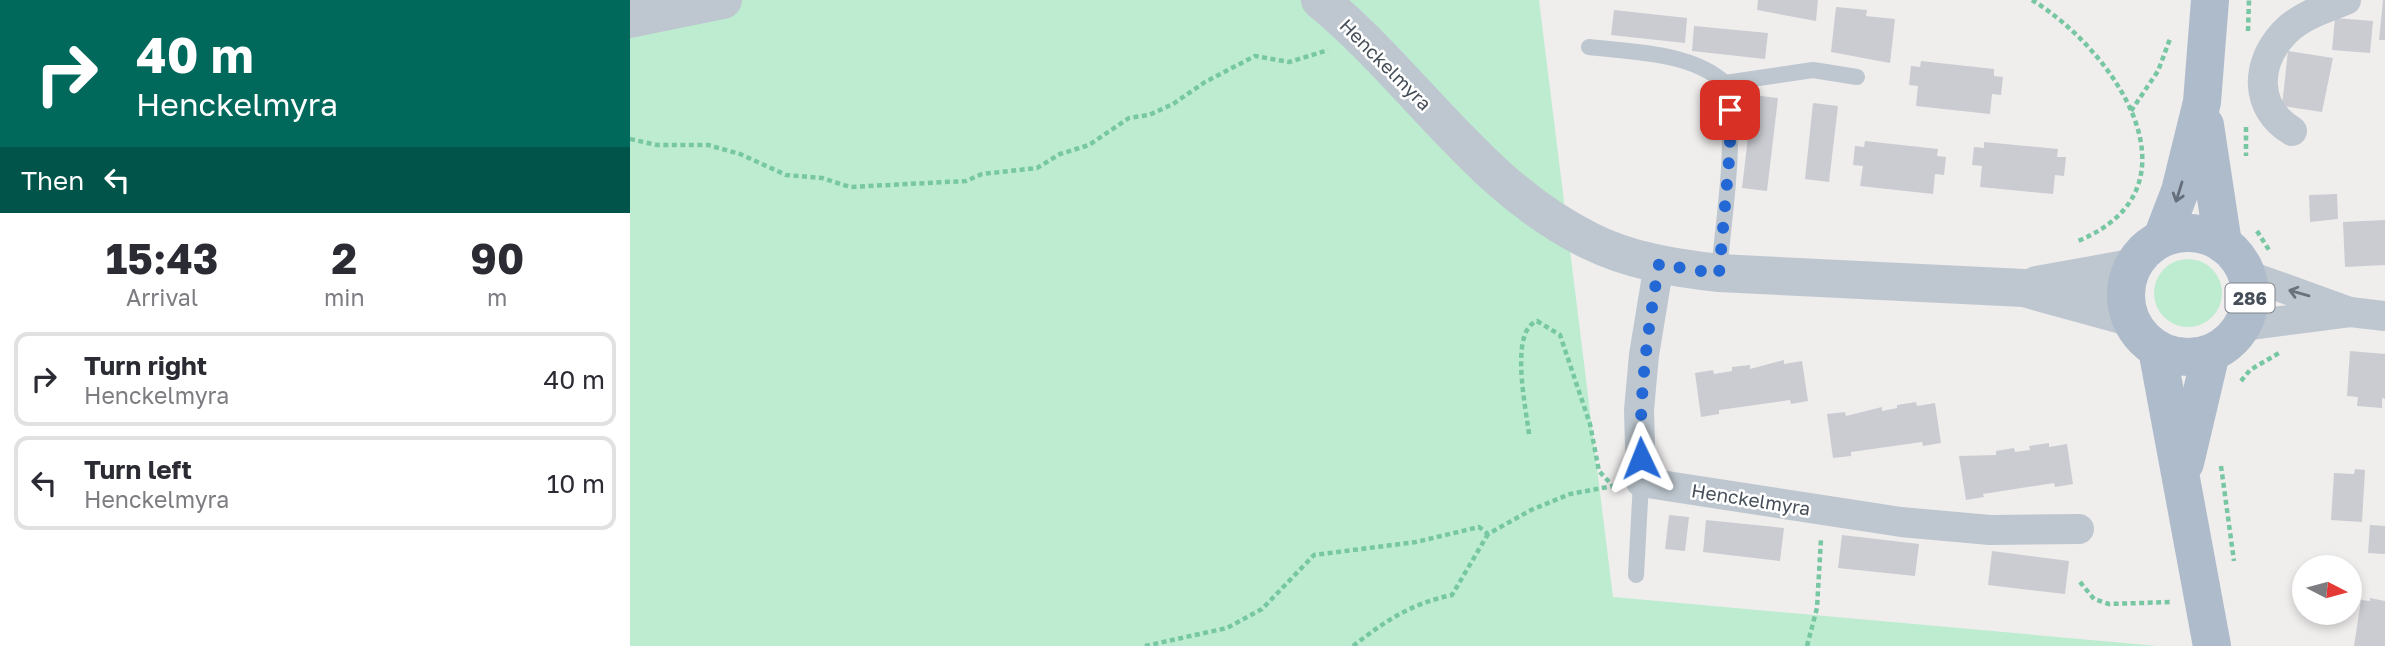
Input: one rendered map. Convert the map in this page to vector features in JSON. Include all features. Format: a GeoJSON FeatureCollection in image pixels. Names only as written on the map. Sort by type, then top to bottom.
{"type":"FeatureCollection","features":[{"type":"Feature","properties":{"kind":"main road"},"geometry":{"type":"LineString","coordinates":[[2162,238],[2180,191],[2202,102],[2210,0]]}},
{"type":"Feature","properties":{"kind":"main road"},"geometry":{"type":"LineString","coordinates":[[2182,476],[2210,353],[2183,357],[2157,349],[2145,341],[2129,317],[2125,292],[2131,268],[2144,250],[2162,238],[2175,234],[2239,236],[2202,102]]}},
{"type":"Feature","properties":{"kind":"main road","name":"286"},"geometry":{"type":"LineString","coordinates":[[2210,353],[2233,337],[2242,326],[2261,266],[2241,263],[2239,236]]}},
{"type":"Feature","properties":{"kind":"main road"},"geometry":{"type":"LineString","coordinates":[[2157,349],[2212,646]]}},
{"type":"Feature","properties":{"kind":"street"},"geometry":{"type":"LineString","coordinates":[[630,19],[723,0]]}},
{"type":"Feature","properties":{"kind":"street","name":"Henckelmyra"},"geometry":{"type":"LineString","coordinates":[[1320,0],[1524,200],[1591,242],[1659,264],[1719,274],[2024,288],[2129,317]]}},
{"type":"Feature","properties":{"kind":"street"},"geometry":{"type":"LineString","coordinates":[[2292,131],[2278,122],[2267,108],[2263,95],[2263,77],[2273,50],[2284,34],[2297,23],[2346,0]]}},
{"type":"Feature","properties":{"kind":"street"},"geometry":{"type":"LineString","coordinates":[[1625,485],[1639,410],[1644,355],[1659,264]]}},
{"type":"Feature","properties":{"kind":"street"},"geometry":{"type":"LineString","coordinates":[[2261,266],[2350,312]]}},
{"type":"Feature","properties":{"kind":"street","name":"Henckelmyra"},"geometry":{"type":"LineString","coordinates":[[2024,288],[2131,268]]}},
{"type":"Feature","properties":{"kind":"street"},"geometry":{"type":"LineString","coordinates":[[2242,326],[2350,312],[2385,316]]}},
{"type":"Feature","properties":{"kind":"street","name":"Henckelmyra"},"geometry":{"type":"LineString","coordinates":[[1625,485],[1990,530],[2079,529]]}},
{"type":"Feature","properties":{"kind":"lane"},"geometry":{"type":"LineString","coordinates":[[1589,47],[1670,58],[1708,72],[1725,83],[1813,69],[1857,77]]}},
{"type":"Feature","properties":{"kind":"lane"},"geometry":{"type":"LineString","coordinates":[[1719,274],[1730,149],[1730,110],[1725,83]]}},
{"type":"Feature","properties":{"kind":"lane"},"geometry":{"type":"LineString","coordinates":[[1625,485],[1636,575]]}},
{"type":"Feature","properties":{"kind":"path"},"geometry":{"type":"LineString","coordinates":[[2032,0],[2062,21],[2101,58],[2113,74],[2131,111],[2141,152],[2142,177],[2139,189],[2116,220],[2074,243]]}},
{"type":"Feature","properties":{"kind":"path"},"geometry":{"type":"LineString","coordinates":[[2247,37],[2249,0]]}},
{"type":"Feature","properties":{"kind":"path"},"geometry":{"type":"LineString","coordinates":[[630,139],[657,145],[708,145],[740,154],[786,175],[822,178],[850,187],[966,181],[982,174],[1037,168],[1060,154],[1089,145],[1129,118],[1149,115],[1173,104],[1226,70],[1255,56],[1289,62],[1328,50],[1336,45],[1350,27]]}},
{"type":"Feature","properties":{"kind":"path"},"geometry":{"type":"LineString","coordinates":[[2131,111],[2164,59],[2171,35]]}},
{"type":"Feature","properties":{"kind":"path"},"geometry":{"type":"LineString","coordinates":[[2246,117],[2246,162]]}},
{"type":"Feature","properties":{"kind":"path"},"geometry":{"type":"LineString","coordinates":[[2239,236],[2266,247],[2261,266]]}},
{"type":"Feature","properties":{"kind":"path"},"geometry":{"type":"LineString","coordinates":[[1529,434],[1521,350],[1523,333],[1529,324],[1537,321],[1560,335],[1590,424],[1600,471],[1606,481],[1625,485]]}},
{"type":"Feature","properties":{"kind":"path"},"geometry":{"type":"LineString","coordinates":[[2236,388],[2250,370],[2287,347]]}},
{"type":"Feature","properties":{"kind":"path"},"geometry":{"type":"LineString","coordinates":[[2221,457],[2234,563]]}},
{"type":"Feature","properties":{"kind":"path"},"geometry":{"type":"LineString","coordinates":[[1353,646],[1391,617],[1421,602],[1452,595],[1488,534],[1531,510],[1570,494],[1625,485]]}},
{"type":"Feature","properties":{"kind":"path"},"geometry":{"type":"LineString","coordinates":[[1807,646],[1816,608],[1824,510]]}},
{"type":"Feature","properties":{"kind":"path"},"geometry":{"type":"LineString","coordinates":[[1145,646],[1227,628],[1262,609],[1314,555],[1416,542],[1479,527],[1488,534]]}},
{"type":"Feature","properties":{"kind":"path"},"geometry":{"type":"LineString","coordinates":[[2080,582],[2094,599],[2109,604],[2203,600]]}},
{"type":"Feature","properties":{"kind":"green space"},"geometry":{"type":"Polygon","coordinates":[[[630,0],[1539,0],[1613,597],[2158,646],[630,646],[630,0]]]}},
{"type":"Feature","properties":{"kind":"green space"},"geometry":{"type":"Polygon","coordinates":[[[2188,259],[2201,261],[2212,269],[2220,280],[2220,306],[2212,317],[2201,325],[2188,327],[2175,325],[2164,317],[2156,306],[2154,293],[2156,280],[2164,269],[2175,261],[2188,259]]]}},
{"type":"Feature","properties":{"kind":"building"},"geometry":{"type":"Polygon","coordinates":[[[1758,0],[1818,0],[1816,21],[1757,10],[1758,0]]]}},
{"type":"Feature","properties":{"kind":"building"},"geometry":{"type":"Polygon","coordinates":[[[2383,0],[2385,40],[2379,40],[2383,0]]]}},
{"type":"Feature","properties":{"kind":"building"},"geometry":{"type":"Polygon","coordinates":[[[1836,7],[1867,10],[1866,16],[1895,19],[1890,63],[1831,52],[1836,7]]]}},
{"type":"Feature","properties":{"kind":"building"},"geometry":{"type":"Polygon","coordinates":[[[1614,10],[1687,18],[1685,43],[1611,35],[1614,10]]]}},
{"type":"Feature","properties":{"kind":"building"},"geometry":{"type":"Polygon","coordinates":[[[2335,18],[2373,21],[2370,53],[2332,50],[2335,18]]]}},
{"type":"Feature","properties":{"kind":"building"},"geometry":{"type":"Polygon","coordinates":[[[1694,26],[1768,33],[1765,59],[1692,51],[1694,26]]]}},
{"type":"Feature","properties":{"kind":"building"},"geometry":{"type":"Polygon","coordinates":[[[2288,51],[2333,58],[2322,112],[2282,106],[2288,51]]]}},
{"type":"Feature","properties":{"kind":"building"},"geometry":{"type":"Polygon","coordinates":[[[1921,61],[1994,69],[1994,76],[2003,77],[2001,95],[1992,94],[1990,114],[1916,106],[1918,86],[1909,85],[1911,66],[1920,67],[1921,61]]]}},
{"type":"Feature","properties":{"kind":"building"},"geometry":{"type":"Polygon","coordinates":[[[1753,95],[1778,98],[1767,191],[1742,188],[1753,95]]]}},
{"type":"Feature","properties":{"kind":"building"},"geometry":{"type":"Polygon","coordinates":[[[1813,103],[1838,106],[1829,182],[1805,179],[1813,103]]]}},
{"type":"Feature","properties":{"kind":"building"},"geometry":{"type":"Polygon","coordinates":[[[1865,141],[1938,149],[1937,156],[1946,157],[1944,175],[1935,174],[1933,194],[1860,186],[1863,166],[1853,165],[1855,146],[1864,147],[1865,141]]]}},
{"type":"Feature","properties":{"kind":"building"},"geometry":{"type":"Polygon","coordinates":[[[1984,142],[2058,149],[2057,157],[2066,157],[2064,176],[2055,175],[2053,194],[1980,187],[1982,166],[1972,165],[1974,147],[1984,148],[1984,142]]]}},
{"type":"Feature","properties":{"kind":"building"},"geometry":{"type":"Polygon","coordinates":[[[2337,194],[2338,219],[2310,222],[2309,195],[2337,194]]]}},
{"type":"Feature","properties":{"kind":"building"},"geometry":{"type":"Polygon","coordinates":[[[2385,220],[2385,265],[2345,267],[2343,222],[2385,220]]]}},
{"type":"Feature","properties":{"kind":"building"},"geometry":{"type":"Polygon","coordinates":[[[2350,351],[2385,354],[2385,399],[2382,398],[2382,408],[2357,406],[2358,397],[2347,396],[2350,351]]]}},
{"type":"Feature","properties":{"kind":"building"},"geometry":{"type":"Polygon","coordinates":[[[1784,360],[1784,364],[1802,361],[1808,401],[1791,404],[1790,400],[1719,410],[1719,414],[1701,417],[1695,373],[1713,370],[1714,374],[1732,371],[1732,367],[1750,365],[1750,369],[1784,360]]]}},
{"type":"Feature","properties":{"kind":"building"},"geometry":{"type":"Polygon","coordinates":[[[1916,402],[1917,406],[1935,403],[1941,443],[1923,446],[1922,442],[1851,452],[1851,456],[1833,458],[1827,414],[1845,412],[1846,416],[1882,407],[1882,411],[1897,408],[1897,405],[1916,402]]]}},
{"type":"Feature","properties":{"kind":"building"},"geometry":{"type":"Polygon","coordinates":[[[2049,443],[2049,447],[2067,444],[2073,484],[2055,487],[2054,483],[1983,494],[1984,497],[1966,500],[1959,456],[1996,455],[1996,451],[2014,448],[2015,452],[2030,450],[2029,446],[2049,443]]]}},
{"type":"Feature","properties":{"kind":"building"},"geometry":{"type":"Polygon","coordinates":[[[2355,469],[2365,470],[2362,522],[2331,520],[2334,473],[2354,474],[2355,469]]]}},
{"type":"Feature","properties":{"kind":"building"},"geometry":{"type":"Polygon","coordinates":[[[1669,515],[1689,517],[1685,551],[1665,549],[1669,515]]]}},
{"type":"Feature","properties":{"kind":"building"},"geometry":{"type":"Polygon","coordinates":[[[1706,520],[1784,528],[1780,561],[1703,552],[1706,520]]]}},
{"type":"Feature","properties":{"kind":"building"},"geometry":{"type":"Polygon","coordinates":[[[2370,525],[2385,526],[2385,554],[2368,553],[2370,525]]]}},
{"type":"Feature","properties":{"kind":"building"},"geometry":{"type":"Polygon","coordinates":[[[1842,535],[1919,544],[1915,576],[1838,568],[1842,535]]]}},
{"type":"Feature","properties":{"kind":"building"},"geometry":{"type":"Polygon","coordinates":[[[1992,551],[2069,561],[2065,594],[1988,585],[1992,551]]]}},
{"type":"Feature","properties":{"kind":"building"},"geometry":{"type":"Polygon","coordinates":[[[2370,598],[2385,601],[2385,646],[2354,646],[2357,625],[2362,625],[2362,600],[2370,601],[2370,598]]]}},
{"type":"Feature","properties":{"kind":"route"},"geometry":{"type":"LineString","coordinates":[[1641,458],[1639,410],[1644,355],[1659,264],[1719,274],[1730,149],[1730,110]]}}]}
